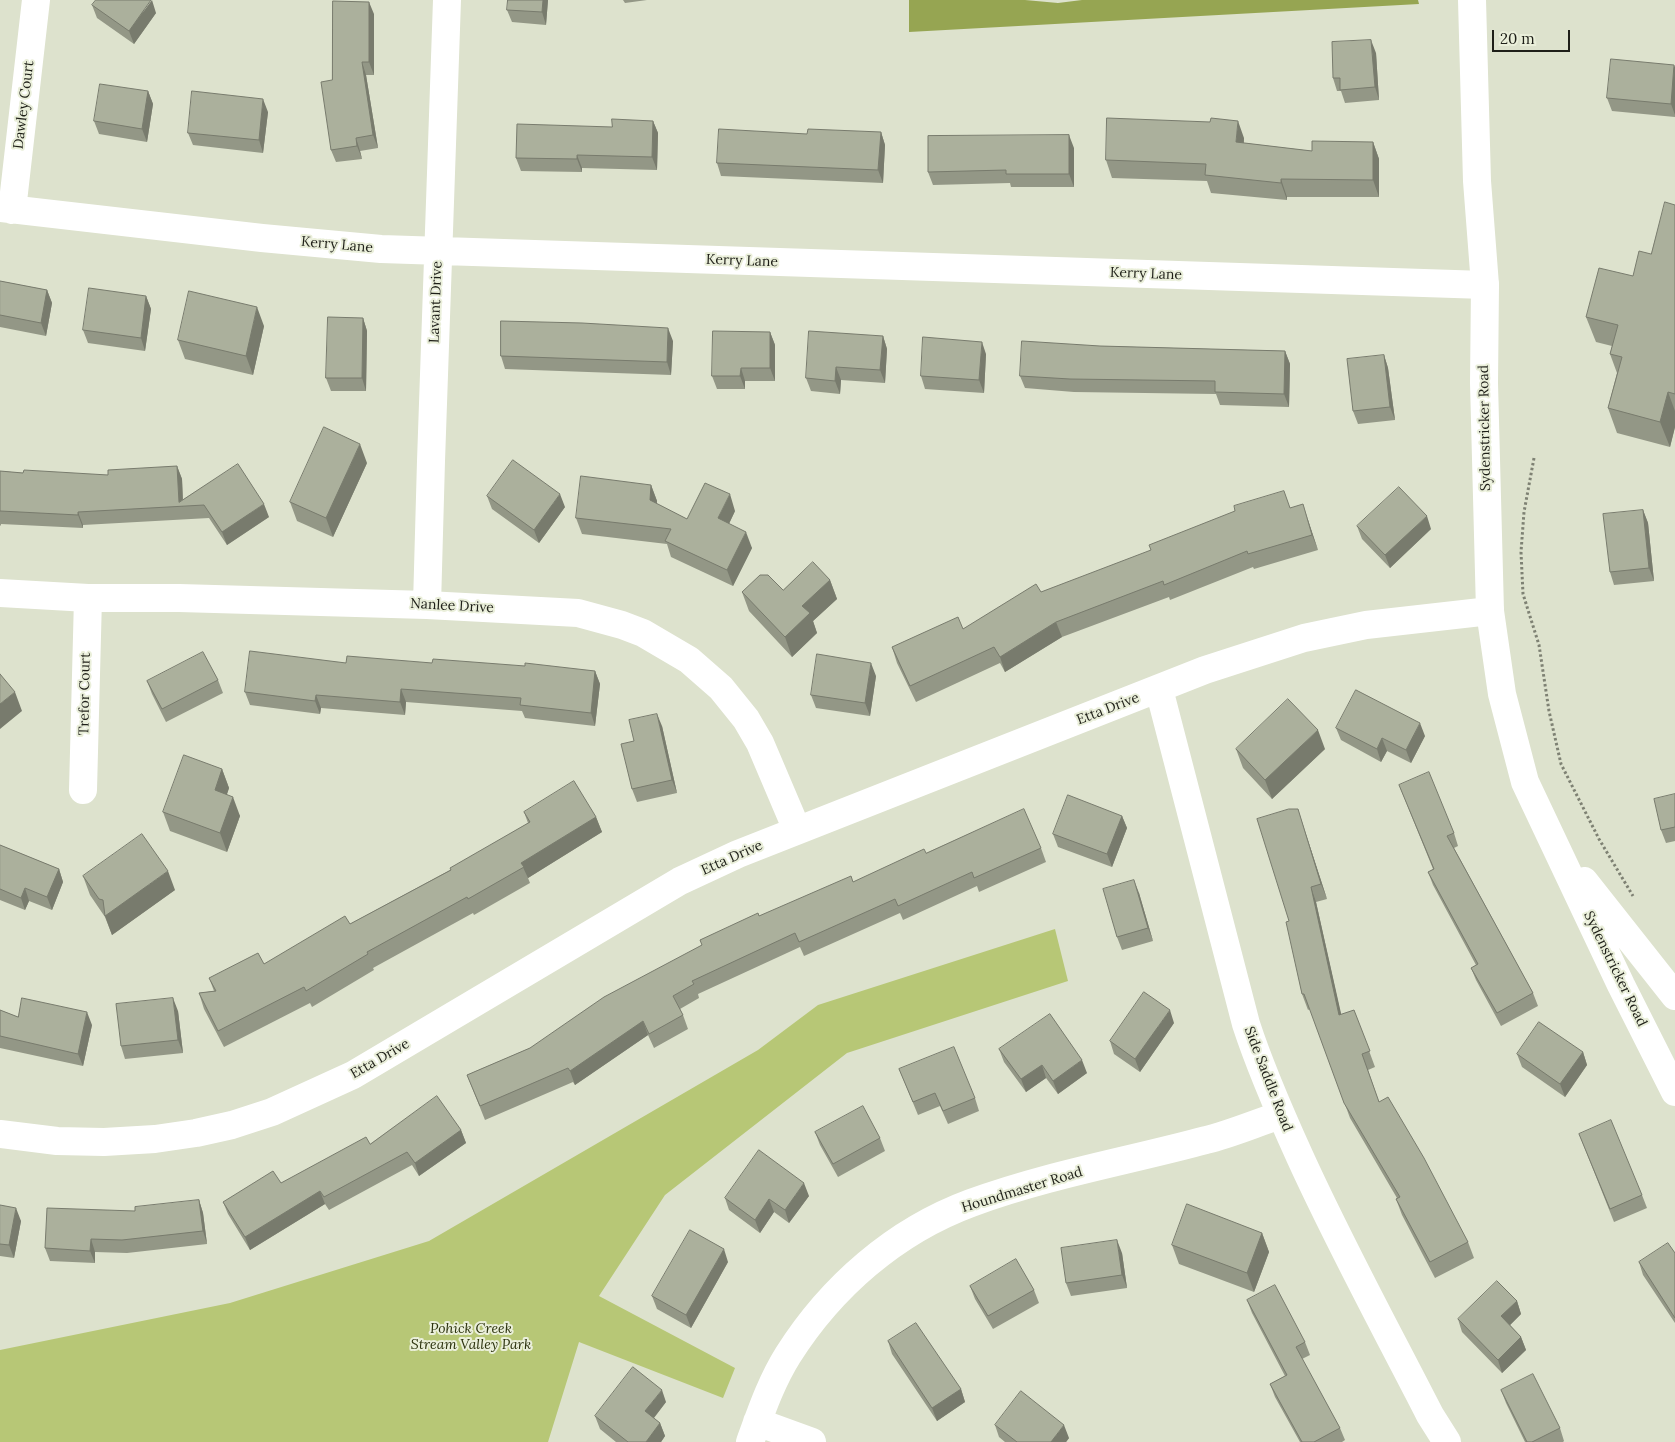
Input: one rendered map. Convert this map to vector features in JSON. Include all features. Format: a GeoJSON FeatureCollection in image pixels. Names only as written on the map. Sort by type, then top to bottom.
{"type":"FeatureCollection","features":[{"type":"Feature","properties":{"kind":"street","name":"Dawley Court"},"geometry":{"type":"LineString","coordinates":[[6,209],[36,0]]}},
{"type":"Feature","properties":{"kind":"street","name":"Lavant Drive"},"geometry":{"type":"LineString","coordinates":[[427,604],[447,0]]}},
{"type":"Feature","properties":{"kind":"street","name":"Sydenstricker Road"},"geometry":{"type":"LineString","coordinates":[[1472,0],[1477,181],[1485,285],[1484,392],[1490,611],[1502,694],[1525,782],[1621,985],[1675,1092]]}},
{"type":"Feature","properties":{"kind":"street","name":"Kerry Lane"},"geometry":{"type":"LineString","coordinates":[[6,209],[272,239],[381,249],[1485,285]]}},
{"type":"Feature","properties":{"kind":"street","name":"Nanlee Drive"},"geometry":{"type":"LineString","coordinates":[[0,593],[88,598],[178,598],[427,604],[578,613],[622,625],[666,645],[705,673],[721,688],[746,719],[760,743],[797,830]]}},
{"type":"Feature","properties":{"kind":"street","name":"Trefor Court"},"geometry":{"type":"LineString","coordinates":[[83,790],[88,598]]}},
{"type":"Feature","properties":{"kind":"street","name":"Etta Drive"},"geometry":{"type":"LineString","coordinates":[[0,1134],[57,1141],[104,1142],[155,1139],[232,1125],[272,1112],[353,1075],[680,881],[738,854],[1206,670],[1304,638],[1366,624],[1490,611]]}},
{"type":"Feature","properties":{"kind":"street","name":"Side Saddle Road"},"geometry":{"type":"LineString","coordinates":[[1159,689],[1246,1024],[1256,1055],[1281,1115],[1324,1208],[1430,1415],[1447,1442]]}},
{"type":"Feature","properties":{"kind":"street","name":"Sydenstricker Road"},"geometry":{"type":"LineString","coordinates":[[1556,846],[1675,996]]}},
{"type":"Feature","properties":{"kind":"street","name":"Houndmaster Road"},"geometry":{"type":"LineString","coordinates":[[754,1432],[770,1388],[787,1356],[814,1318],[846,1283],[902,1238],[971,1203],[1038,1182],[1208,1140],[1281,1115]]}},
{"type":"Feature","properties":{"kind":"street"},"geometry":{"type":"LineString","coordinates":[[754,1432],[812,1442]]}},
{"type":"Feature","properties":{"kind":"path"},"geometry":{"type":"LineString","coordinates":[[1534,458],[1524,512],[1520,552],[1524,594],[1539,645],[1549,711],[1561,764],[1599,838],[1634,897]]}},
{"type":"Feature","properties":{"kind":"green space"},"geometry":{"type":"Polygon","coordinates":[[[909,0],[1025,0],[1058,3],[1082,0],[1418,0],[1419,4],[909,32],[909,0]]]}},
{"type":"Feature","properties":{"kind":"green space","name":"Pohick Creek Stream Valley Park"},"geometry":{"type":"Polygon","coordinates":[[[1055,929],[1068,981],[847,1053],[665,1195],[599,1296],[735,1368],[723,1398],[579,1342],[548,1442],[0,1442],[0,1350],[230,1303],[429,1241],[758,1050],[818,1005],[1055,929]]]}},
{"type":"Feature","properties":{"kind":"building"},"geometry":{"type":"Polygon","coordinates":[[[96,0],[151,0],[129,31],[92,5],[96,0]]]}},
{"type":"Feature","properties":{"kind":"building"},"geometry":{"type":"Polygon","coordinates":[[[508,0],[543,0],[542,12],[507,10],[508,0]]]}},
{"type":"Feature","properties":{"kind":"building"},"geometry":{"type":"Polygon","coordinates":[[[333,1],[369,2],[369,62],[362,62],[373,135],[356,138],[357,146],[331,150],[321,82],[332,80],[333,1]]]}},
{"type":"Feature","properties":{"kind":"building"},"geometry":{"type":"Polygon","coordinates":[[[1371,40],[1375,87],[1340,90],[1340,78],[1333,78],[1332,42],[1371,40]]]}},
{"type":"Feature","properties":{"kind":"building"},"geometry":{"type":"Polygon","coordinates":[[[1611,59],[1674,65],[1671,104],[1607,98],[1611,59]]]}},
{"type":"Feature","properties":{"kind":"building"},"geometry":{"type":"Polygon","coordinates":[[[100,84],[148,91],[142,129],[94,121],[100,84]]]}},
{"type":"Feature","properties":{"kind":"building"},"geometry":{"type":"Polygon","coordinates":[[[192,91],[263,99],[259,140],[188,133],[192,91]]]}},
{"type":"Feature","properties":{"kind":"building"},"geometry":{"type":"Polygon","coordinates":[[[1107,118],[1210,122],[1211,118],[1238,121],[1236,142],[1312,151],[1312,141],[1373,142],[1373,180],[1281,179],[1281,183],[1205,175],[1206,164],[1106,160],[1107,118]]]}},
{"type":"Feature","properties":{"kind":"building"},"geometry":{"type":"Polygon","coordinates":[[[612,119],[653,121],[652,157],[577,155],[577,159],[516,158],[517,124],[612,127],[612,119]]]}},
{"type":"Feature","properties":{"kind":"building"},"geometry":{"type":"Polygon","coordinates":[[[719,129],[807,134],[808,129],[881,132],[878,170],[717,163],[719,129]]]}},
{"type":"Feature","properties":{"kind":"building"},"geometry":{"type":"Polygon","coordinates":[[[1069,135],[1069,174],[1006,174],[1006,170],[928,172],[928,136],[1069,135]]]}},
{"type":"Feature","properties":{"kind":"building"},"geometry":{"type":"Polygon","coordinates":[[[1665,202],[1675,205],[1675,394],[1668,392],[1660,422],[1608,408],[1622,357],[1610,354],[1618,325],[1586,317],[1599,268],[1633,276],[1639,251],[1651,254],[1665,202]]]}},
{"type":"Feature","properties":{"kind":"building"},"geometry":{"type":"Polygon","coordinates":[[[0,281],[47,290],[41,323],[0,315],[0,281]]]}},
{"type":"Feature","properties":{"kind":"building"},"geometry":{"type":"Polygon","coordinates":[[[89,288],[146,296],[141,338],[83,330],[89,288]]]}},
{"type":"Feature","properties":{"kind":"building"},"geometry":{"type":"Polygon","coordinates":[[[189,291],[257,307],[246,356],[178,340],[189,291]]]}},
{"type":"Feature","properties":{"kind":"building"},"geometry":{"type":"Polygon","coordinates":[[[328,317],[363,318],[362,378],[326,378],[328,317]]]}},
{"type":"Feature","properties":{"kind":"building"},"geometry":{"type":"Polygon","coordinates":[[[501,321],[668,328],[667,362],[501,356],[501,321]]]}},
{"type":"Feature","properties":{"kind":"building"},"geometry":{"type":"Polygon","coordinates":[[[713,331],[770,332],[770,368],[741,368],[740,376],[712,376],[713,331]]]}},
{"type":"Feature","properties":{"kind":"building"},"geometry":{"type":"Polygon","coordinates":[[[809,331],[883,336],[880,370],[836,367],[835,381],[806,378],[809,331]]]}},
{"type":"Feature","properties":{"kind":"building"},"geometry":{"type":"Polygon","coordinates":[[[923,337],[982,342],[979,380],[921,376],[923,337]]]}},
{"type":"Feature","properties":{"kind":"building"},"geometry":{"type":"Polygon","coordinates":[[[1022,341],[1100,346],[1285,351],[1284,394],[1215,392],[1215,381],[1070,379],[1020,376],[1022,341]]]}},
{"type":"Feature","properties":{"kind":"building"},"geometry":{"type":"Polygon","coordinates":[[[1384,355],[1390,407],[1353,411],[1347,359],[1384,355]]]}},
{"type":"Feature","properties":{"kind":"building"},"geometry":{"type":"Polygon","coordinates":[[[324,427],[360,444],[326,518],[290,502],[324,427]]]}},
{"type":"Feature","properties":{"kind":"building"},"geometry":{"type":"Polygon","coordinates":[[[513,460],[560,494],[534,530],[487,496],[513,460]]]}},
{"type":"Feature","properties":{"kind":"building"},"geometry":{"type":"Polygon","coordinates":[[[238,464],[264,504],[222,532],[204,505],[78,512],[78,515],[0,511],[0,471],[23,473],[24,470],[108,475],[108,470],[177,466],[179,502],[238,464]]]}},
{"type":"Feature","properties":{"kind":"building"},"geometry":{"type":"Polygon","coordinates":[[[581,476],[651,485],[650,500],[687,519],[705,483],[730,494],[718,518],[746,532],[727,570],[665,541],[671,529],[576,518],[581,476]]]}},
{"type":"Feature","properties":{"kind":"building"},"geometry":{"type":"Polygon","coordinates":[[[1399,487],[1427,516],[1385,555],[1357,526],[1399,487]]]}},
{"type":"Feature","properties":{"kind":"building"},"geometry":{"type":"Polygon","coordinates":[[[1284,491],[1290,508],[1303,504],[1312,535],[1248,554],[1247,551],[1164,585],[1163,581],[1056,622],[1000,657],[994,647],[910,686],[892,647],[958,617],[963,629],[1036,584],[1041,592],[1151,550],[1149,545],[1235,511],[1234,506],[1284,491]]]}},
{"type":"Feature","properties":{"kind":"building"},"geometry":{"type":"Polygon","coordinates":[[[1643,510],[1649,568],[1610,572],[1603,514],[1643,510]]]}},
{"type":"Feature","properties":{"kind":"building"},"geometry":{"type":"Polygon","coordinates":[[[813,562],[830,580],[802,606],[810,613],[785,637],[742,592],[760,575],[768,575],[783,590],[813,562]]]}},
{"type":"Feature","properties":{"kind":"building"},"geometry":{"type":"Polygon","coordinates":[[[250,651],[346,663],[347,656],[432,663],[433,659],[525,666],[525,663],[595,671],[591,713],[520,705],[521,698],[401,689],[400,702],[316,695],[315,701],[245,692],[250,651]]]}},
{"type":"Feature","properties":{"kind":"building"},"geometry":{"type":"Polygon","coordinates":[[[203,652],[218,680],[162,709],[147,681],[203,652]]]}},
{"type":"Feature","properties":{"kind":"building"},"geometry":{"type":"Polygon","coordinates":[[[817,654],[871,663],[865,703],[811,695],[817,654]]]}},
{"type":"Feature","properties":{"kind":"building"},"geometry":{"type":"Polygon","coordinates":[[[0,674],[15,692],[0,704],[0,674]]]}},
{"type":"Feature","properties":{"kind":"building"},"geometry":{"type":"Polygon","coordinates":[[[1356,690],[1420,723],[1406,750],[1382,738],[1377,749],[1336,728],[1356,690]]]}},
{"type":"Feature","properties":{"kind":"building"},"geometry":{"type":"Polygon","coordinates":[[[1288,699],[1318,730],[1265,780],[1236,749],[1288,699]]]}},
{"type":"Feature","properties":{"kind":"building"},"geometry":{"type":"Polygon","coordinates":[[[657,714],[672,780],[632,789],[621,744],[634,741],[629,720],[657,714]]]}},
{"type":"Feature","properties":{"kind":"building"},"geometry":{"type":"Polygon","coordinates":[[[184,755],[222,769],[215,790],[233,797],[220,833],[163,812],[184,755]]]}},
{"type":"Feature","properties":{"kind":"building"},"geometry":{"type":"Polygon","coordinates":[[[1429,772],[1454,833],[1447,836],[1533,993],[1497,1013],[1471,968],[1478,964],[1428,872],[1434,869],[1399,785],[1429,772]]]}},
{"type":"Feature","properties":{"kind":"building"},"geometry":{"type":"Polygon","coordinates":[[[574,781],[596,817],[521,863],[524,867],[367,952],[368,954],[306,991],[304,987],[218,1031],[199,993],[216,991],[209,978],[258,953],[264,964],[345,916],[350,924],[451,870],[450,868],[530,822],[524,812],[574,781]]]}},
{"type":"Feature","properties":{"kind":"building"},"geometry":{"type":"Polygon","coordinates":[[[1675,794],[1675,827],[1661,830],[1654,799],[1675,794]]]}},
{"type":"Feature","properties":{"kind":"building"},"geometry":{"type":"Polygon","coordinates":[[[1068,795],[1122,816],[1107,854],[1053,834],[1068,795]]]}},
{"type":"Feature","properties":{"kind":"building"},"geometry":{"type":"Polygon","coordinates":[[[1024,809],[1041,848],[974,878],[972,872],[898,906],[895,899],[799,942],[795,933],[692,981],[694,984],[673,996],[683,1015],[649,1034],[643,1021],[570,1071],[568,1068],[480,1106],[467,1075],[530,1048],[604,997],[702,945],[700,940],[758,913],[759,916],[851,876],[853,882],[924,849],[926,853],[1024,809]]]}},
{"type":"Feature","properties":{"kind":"building"},"geometry":{"type":"Polygon","coordinates":[[[1289,809],[1298,809],[1321,884],[1311,887],[1339,1015],[1354,1010],[1370,1051],[1362,1054],[1379,1102],[1388,1097],[1424,1158],[1468,1242],[1430,1262],[1396,1199],[1400,1197],[1344,1103],[1304,994],[1302,994],[1286,922],[1289,921],[1257,819],[1289,809]]]}},
{"type":"Feature","properties":{"kind":"building"},"geometry":{"type":"Polygon","coordinates":[[[142,834],[168,871],[105,916],[103,900],[99,899],[83,876],[142,834]]]}},
{"type":"Feature","properties":{"kind":"building"},"geometry":{"type":"Polygon","coordinates":[[[0,845],[59,869],[47,897],[25,888],[21,898],[0,889],[0,845]]]}},
{"type":"Feature","properties":{"kind":"building"},"geometry":{"type":"Polygon","coordinates":[[[1134,880],[1148,928],[1117,937],[1103,889],[1134,880]]]}},
{"type":"Feature","properties":{"kind":"building"},"geometry":{"type":"Polygon","coordinates":[[[1144,992],[1170,1010],[1135,1059],[1110,1041],[1144,992]]]}},
{"type":"Feature","properties":{"kind":"building"},"geometry":{"type":"Polygon","coordinates":[[[22,998],[87,1012],[78,1054],[0,1036],[0,1010],[18,1017],[22,998]]]}},
{"type":"Feature","properties":{"kind":"building"},"geometry":{"type":"Polygon","coordinates":[[[173,998],[178,1040],[121,1046],[116,1004],[173,998]]]}},
{"type":"Feature","properties":{"kind":"building"},"geometry":{"type":"Polygon","coordinates":[[[1050,1014],[1082,1060],[1053,1081],[1042,1065],[1021,1079],[999,1049],[1050,1014]]]}},
{"type":"Feature","properties":{"kind":"building"},"geometry":{"type":"Polygon","coordinates":[[[1539,1022],[1583,1052],[1560,1084],[1517,1054],[1539,1022]]]}},
{"type":"Feature","properties":{"kind":"building"},"geometry":{"type":"Polygon","coordinates":[[[954,1047],[975,1098],[943,1111],[935,1093],[913,1102],[899,1069],[954,1047]]]}},
{"type":"Feature","properties":{"kind":"building"},"geometry":{"type":"Polygon","coordinates":[[[437,1096],[461,1130],[415,1163],[407,1152],[324,1197],[320,1191],[245,1237],[223,1202],[273,1171],[281,1183],[366,1137],[370,1144],[437,1096]]]}},
{"type":"Feature","properties":{"kind":"building"},"geometry":{"type":"Polygon","coordinates":[[[863,1106],[880,1138],[833,1164],[815,1132],[863,1106]]]}},
{"type":"Feature","properties":{"kind":"building"},"geometry":{"type":"Polygon","coordinates":[[[1611,1120],[1642,1195],[1610,1209],[1579,1134],[1611,1120]]]}},
{"type":"Feature","properties":{"kind":"building"},"geometry":{"type":"Polygon","coordinates":[[[759,1150],[804,1183],[785,1210],[769,1199],[755,1220],[725,1198],[759,1150]]]}},
{"type":"Feature","properties":{"kind":"building"},"geometry":{"type":"Polygon","coordinates":[[[199,1200],[203,1231],[122,1240],[91,1239],[90,1251],[45,1248],[47,1208],[135,1211],[135,1207],[199,1200]]]}},
{"type":"Feature","properties":{"kind":"building"},"geometry":{"type":"Polygon","coordinates":[[[1187,1204],[1262,1233],[1247,1273],[1172,1245],[1187,1204]]]}},
{"type":"Feature","properties":{"kind":"building"},"geometry":{"type":"Polygon","coordinates":[[[0,1205],[16,1208],[9,1245],[0,1244],[0,1205]]]}},
{"type":"Feature","properties":{"kind":"building"},"geometry":{"type":"Polygon","coordinates":[[[690,1230],[724,1249],[686,1315],[652,1296],[690,1230]]]}},
{"type":"Feature","properties":{"kind":"building"},"geometry":{"type":"Polygon","coordinates":[[[1117,1240],[1122,1275],[1066,1283],[1061,1248],[1117,1240]]]}},
{"type":"Feature","properties":{"kind":"building"},"geometry":{"type":"Polygon","coordinates":[[[1668,1243],[1675,1253],[1675,1318],[1639,1262],[1668,1243]]]}},
{"type":"Feature","properties":{"kind":"building"},"geometry":{"type":"Polygon","coordinates":[[[1016,1259],[1034,1290],[988,1316],[970,1286],[1016,1259]]]}},
{"type":"Feature","properties":{"kind":"building"},"geometry":{"type":"Polygon","coordinates":[[[1497,1281],[1517,1301],[1501,1316],[1521,1337],[1498,1360],[1458,1319],[1497,1281]]]}},
{"type":"Feature","properties":{"kind":"building"},"geometry":{"type":"Polygon","coordinates":[[[1275,1285],[1305,1342],[1296,1347],[1340,1428],[1314,1442],[1302,1442],[1270,1384],[1287,1375],[1247,1300],[1275,1285]]]}},
{"type":"Feature","properties":{"kind":"building"},"geometry":{"type":"Polygon","coordinates":[[[916,1323],[961,1389],[932,1408],[888,1341],[916,1323]]]}},
{"type":"Feature","properties":{"kind":"building"},"geometry":{"type":"Polygon","coordinates":[[[633,1367],[662,1390],[645,1411],[660,1423],[646,1442],[628,1442],[595,1416],[633,1367]]]}},
{"type":"Feature","properties":{"kind":"building"},"geometry":{"type":"Polygon","coordinates":[[[1533,1374],[1560,1428],[1532,1442],[1527,1442],[1501,1390],[1533,1374]]]}},
{"type":"Feature","properties":{"kind":"building"},"geometry":{"type":"Polygon","coordinates":[[[1021,1391],[1064,1425],[1051,1442],[1017,1442],[995,1425],[1021,1391]]]}}]}
